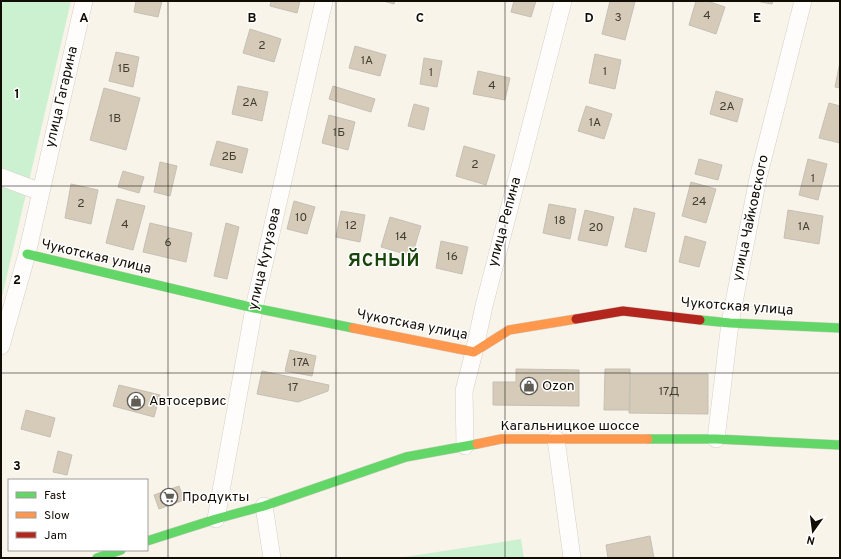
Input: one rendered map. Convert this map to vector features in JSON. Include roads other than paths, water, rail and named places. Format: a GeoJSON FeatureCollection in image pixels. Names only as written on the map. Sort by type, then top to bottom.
{"type":"FeatureCollection","features":[{"type":"Feature","properties":{"kind":"street","name":"улица Гагарина"},"geometry":{"type":"LineString","coordinates":[[1,346],[41,192],[84,1]]}},
{"type":"Feature","properties":{"kind":"street","name":"улица Кутузова"},"geometry":{"type":"LineString","coordinates":[[216,519],[254,308],[324,1]]}},
{"type":"Feature","properties":{"kind":"street","name":"улица Репина"},"geometry":{"type":"LineString","coordinates":[[465,446],[464,391],[484,306],[562,1]]}},
{"type":"Feature","properties":{"kind":"street","name":"улица Чайковского"},"geometry":{"type":"LineString","coordinates":[[716,439],[730,323],[758,178],[803,1]]}},
{"type":"Feature","properties":{"kind":"street"},"geometry":{"type":"LineString","coordinates":[[1,176],[41,192]]}},
{"type":"Feature","properties":{"kind":"street","name":"Чукотская улица"},"geometry":{"type":"LineString","coordinates":[[26,254],[254,308],[474,352],[509,330],[623,311],[730,323],[840,328]]}},
{"type":"Feature","properties":{"kind":"street","name":"Кагальницкое шоссе"},"geometry":{"type":"LineString","coordinates":[[148,542],[216,519],[264,506],[406,457],[501,439],[716,439],[840,445]]}},
{"type":"Feature","properties":{"kind":"street"},"geometry":{"type":"LineString","coordinates":[[556,439],[572,558]]}},
{"type":"Feature","properties":{"kind":"street"},"geometry":{"type":"LineString","coordinates":[[264,506],[272,558]]}},
{"type":"Feature","properties":{"kind":"street"},"geometry":{"type":"LineString","coordinates":[[97,558],[118,551]]}},
{"type":"Feature","properties":{"kind":"place","name":"Ozon"},"geometry":{"type":"Point","coordinates":[529,386]}},
{"type":"Feature","properties":{"kind":"place","name":"Автосервис"},"geometry":{"type":"Point","coordinates":[136,401]}},
{"type":"Feature","properties":{"kind":"place","name":"Продукты"},"geometry":{"type":"Point","coordinates":[169,497]}},
{"type":"Feature","properties":{"kind":"district","name":"ЯСНЫЙ"},"geometry":{"type":"Point","coordinates":[384,261]}}]}
